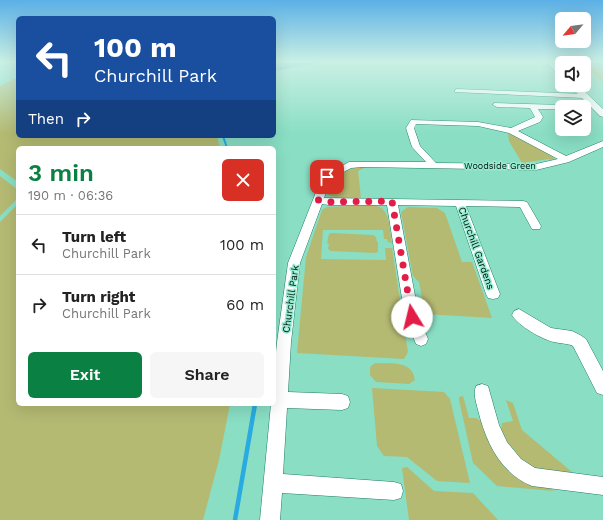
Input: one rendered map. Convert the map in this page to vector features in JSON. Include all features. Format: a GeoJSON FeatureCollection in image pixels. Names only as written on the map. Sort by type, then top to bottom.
{"type":"FeatureCollection","features":[{"type":"Feature","properties":{"kind":"main road"},"geometry":{"type":"LineString","coordinates":[[580,92],[603,114]]}},
{"type":"Feature","properties":{"kind":"street"},"geometry":{"type":"LineString","coordinates":[[457,91],[584,96]]}},
{"type":"Feature","properties":{"kind":"street"},"geometry":{"type":"LineString","coordinates":[[497,105],[555,107]]}},
{"type":"Feature","properties":{"kind":"street"},"geometry":{"type":"LineString","coordinates":[[512,131],[537,120],[539,117],[533,107]]}},
{"type":"Feature","properties":{"kind":"street"},"geometry":{"type":"LineString","coordinates":[[434,166],[416,147],[410,128],[414,122],[478,124],[512,131],[566,160]]}},
{"type":"Feature","properties":{"kind":"street","name":"Woodside Green"},"geometry":{"type":"LineString","coordinates":[[327,177],[349,165],[362,164],[525,168],[550,165],[566,160],[603,144]]}},
{"type":"Feature","properties":{"kind":"street","name":"Churchill Park"},"geometry":{"type":"LineString","coordinates":[[270,520],[284,342],[294,263],[327,177]]}},
{"type":"Feature","properties":{"kind":"street"},"geometry":{"type":"LineString","coordinates":[[318,200],[330,202],[392,201],[523,204],[536,226]]}},
{"type":"Feature","properties":{"kind":"street"},"geometry":{"type":"LineString","coordinates":[[392,201],[412,317],[421,339]]}},
{"type":"Feature","properties":{"kind":"street","name":"Churchill Gardens"},"geometry":{"type":"LineString","coordinates":[[460,202],[494,294]]}},
{"type":"Feature","properties":{"kind":"street"},"geometry":{"type":"LineString","coordinates":[[519,315],[553,336],[577,339],[603,387]]}},
{"type":"Feature","properties":{"kind":"street"},"geometry":{"type":"LineString","coordinates":[[482,392],[492,427],[501,448],[515,465],[532,477],[603,486]]}},
{"type":"Feature","properties":{"kind":"street"},"geometry":{"type":"LineString","coordinates":[[279,400],[342,402]]}},
{"type":"Feature","properties":{"kind":"street"},"geometry":{"type":"LineString","coordinates":[[273,483],[394,491]]}},
{"type":"Feature","properties":{"kind":"green space"},"geometry":{"type":"Polygon","coordinates":[[[16,85],[16,138],[218,138],[220,146],[16,146],[16,181],[0,169],[0,86],[16,85]]]}},
{"type":"Feature","properties":{"kind":"green space"},"geometry":{"type":"Polygon","coordinates":[[[508,134],[513,135],[553,156],[554,159],[522,163],[509,141],[508,134]]]}},
{"type":"Feature","properties":{"kind":"green space"},"geometry":{"type":"Polygon","coordinates":[[[366,167],[358,171],[361,198],[339,199],[328,195],[327,192],[329,186],[340,174],[351,169],[366,167]]]}},
{"type":"Feature","properties":{"kind":"green space"},"geometry":{"type":"Polygon","coordinates":[[[0,176],[16,188],[16,200],[0,216],[0,176]]]}},
{"type":"Feature","properties":{"kind":"green space"},"geometry":{"type":"Polygon","coordinates":[[[374,205],[384,210],[386,214],[392,243],[388,242],[387,239],[384,239],[383,230],[323,230],[321,259],[386,260],[385,248],[392,248],[408,352],[404,359],[297,353],[306,257],[322,210],[327,207],[374,205]]]}},
{"type":"Feature","properties":{"kind":"green space"},"geometry":{"type":"Polygon","coordinates":[[[16,206],[16,406],[230,406],[219,460],[203,520],[0,520],[0,222],[16,206]]]}},
{"type":"Feature","properties":{"kind":"green space"},"geometry":{"type":"Polygon","coordinates":[[[408,207],[437,208],[445,213],[462,262],[472,262],[492,318],[425,314],[419,282],[413,276],[401,212],[408,207]]]}},
{"type":"Feature","properties":{"kind":"green space"},"geometry":{"type":"Polygon","coordinates":[[[329,234],[373,235],[376,237],[378,242],[378,252],[331,251],[328,249],[329,244],[327,243],[329,234]]]}},
{"type":"Feature","properties":{"kind":"green space"},"geometry":{"type":"Polygon","coordinates":[[[375,363],[400,364],[406,366],[410,369],[415,380],[409,384],[376,382],[370,375],[370,367],[375,363]]]}},
{"type":"Feature","properties":{"kind":"green space"},"geometry":{"type":"Polygon","coordinates":[[[372,388],[444,392],[450,399],[470,483],[437,481],[407,457],[384,456],[377,446],[372,388]]]}},
{"type":"Feature","properties":{"kind":"green space"},"geometry":{"type":"Polygon","coordinates":[[[463,396],[469,418],[476,418],[484,423],[493,446],[554,491],[497,486],[473,463],[459,400],[459,397],[463,396]]]}},
{"type":"Feature","properties":{"kind":"green space"},"geometry":{"type":"Polygon","coordinates":[[[506,400],[513,403],[522,430],[572,472],[574,477],[540,472],[523,462],[509,448],[501,434],[502,423],[513,421],[506,400]]]}},
{"type":"Feature","properties":{"kind":"green space"},"geometry":{"type":"Polygon","coordinates":[[[407,467],[434,491],[473,493],[498,520],[409,520],[402,468],[407,467]]]}},
{"type":"Feature","properties":{"kind":"waterway"},"geometry":{"type":"LineString","coordinates":[[224,138],[226,146]]}},
{"type":"Feature","properties":{"kind":"waterway"},"geometry":{"type":"LineString","coordinates":[[235,520],[255,406]]}},
{"type":"Feature","properties":{"kind":"route"},"geometry":{"type":"LineString","coordinates":[[327,177],[318,200],[330,202],[392,201],[412,317]]}}]}
